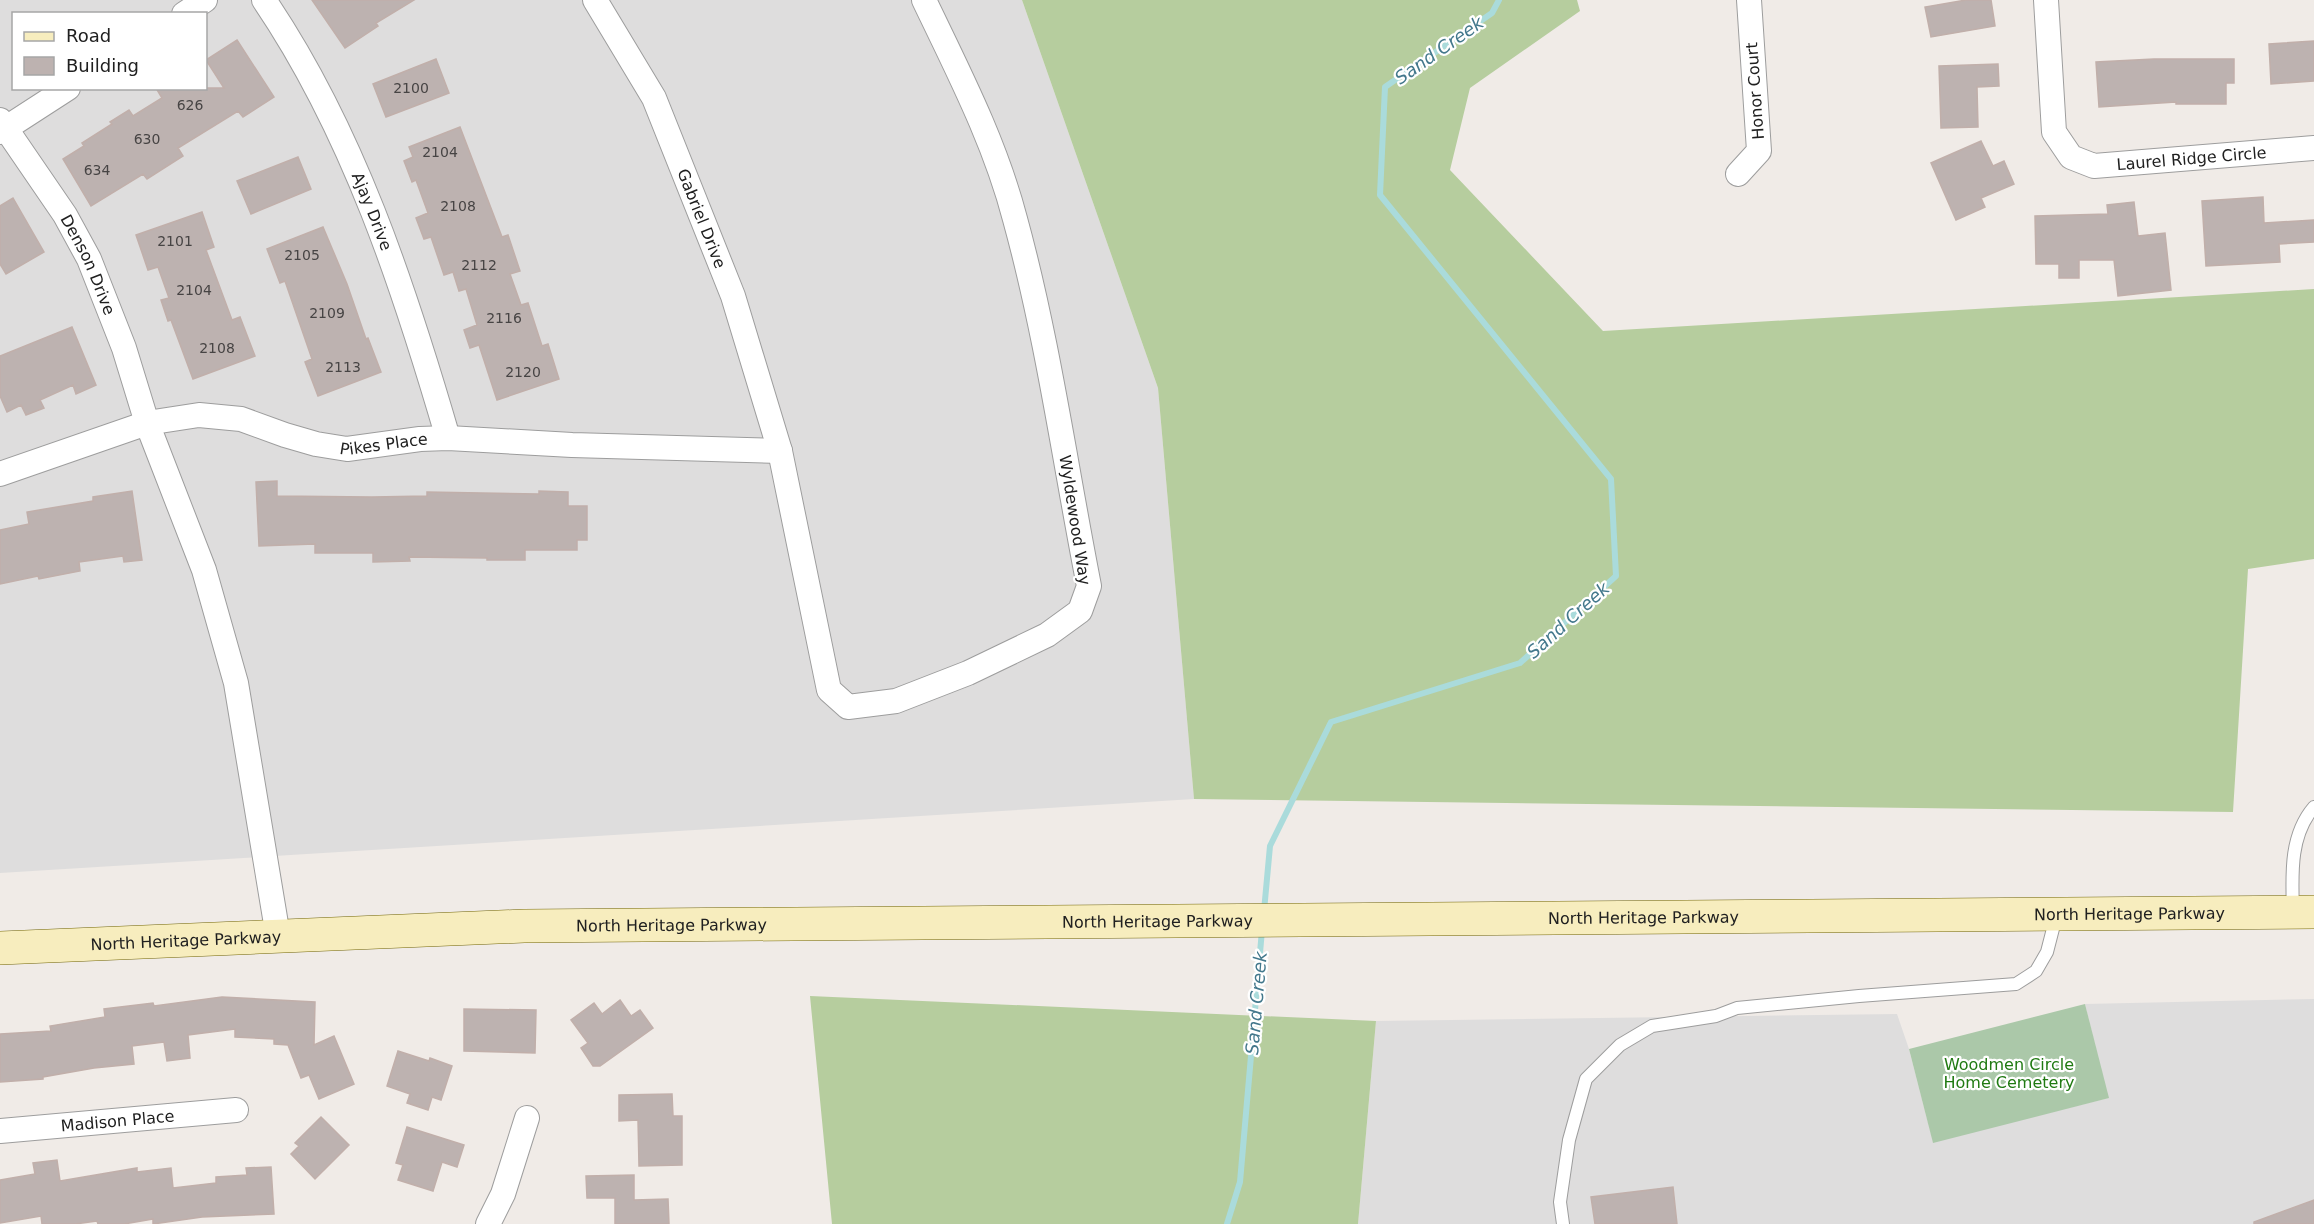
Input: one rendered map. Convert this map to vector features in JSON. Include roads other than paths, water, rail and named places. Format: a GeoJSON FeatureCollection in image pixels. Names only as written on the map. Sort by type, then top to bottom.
{"type":"FeatureCollection","features":[{"type":"Feature","properties":{"kind":"main road","name":"North Heritage Parkway"},"geometry":{"type":"LineString","coordinates":[[0,948],[524,926],[2304,912]]}},
{"type":"Feature","properties":{"kind":"street"},"geometry":{"type":"LineString","coordinates":[[187,12],[205,0]]}},
{"type":"Feature","properties":{"kind":"street","name":"Ajay Drive"},"geometry":{"type":"LineString","coordinates":[[264,0],[290,39],[330,114],[375,217],[431,377],[448,438]]}},
{"type":"Feature","properties":{"kind":"street","name":"Gabriel Drive"},"geometry":{"type":"LineString","coordinates":[[595,0],[654,98],[733,296],[780,451]]}},
{"type":"Feature","properties":{"kind":"street","name":"Wyldewood Way"},"geometry":{"type":"LineString","coordinates":[[780,451],[829,690],[848,707],[897,701],[968,673],[1047,635],[1080,611],[1089,586],[1047,357],[1015,218],[983,123],[924,0]]}},
{"type":"Feature","properties":{"kind":"street","name":"Honor Court"},"geometry":{"type":"LineString","coordinates":[[1738,174],[1759,151],[1749,0]]}},
{"type":"Feature","properties":{"kind":"street","name":"Laurel Ridge Circle"},"geometry":{"type":"LineString","coordinates":[[2046,0],[2054,132],[2071,157],[2094,166],[2314,148]]}},
{"type":"Feature","properties":{"kind":"street"},"geometry":{"type":"LineString","coordinates":[[2,127],[65,90]]}},
{"type":"Feature","properties":{"kind":"street","name":"Denson Drive"},"geometry":{"type":"LineString","coordinates":[[2,127],[65,215],[89,260],[124,348],[147,423],[204,570],[236,682],[278,936]]}},
{"type":"Feature","properties":{"kind":"street","name":"Pikes Place"},"geometry":{"type":"LineString","coordinates":[[0,474],[147,423],[199,415],[241,419],[316,444],[347,449],[420,439],[448,438],[572,445],[780,451]]}},
{"type":"Feature","properties":{"kind":"street","name":"Madison Place"},"geometry":{"type":"LineString","coordinates":[[0,1131],[236,1110]]}},
{"type":"Feature","properties":{"kind":"street"},"geometry":{"type":"LineString","coordinates":[[493,1222],[527,1118]]}},
{"type":"Feature","properties":{"kind":"lane"},"geometry":{"type":"LineString","coordinates":[[2304,912],[2293,882],[2296,838],[2304,819],[2314,807]]}},
{"type":"Feature","properties":{"kind":"lane"},"geometry":{"type":"LineString","coordinates":[[1563,1224],[1560,1202],[1569,1140],[1586,1079],[1620,1045],[1653,1026],[1716,1016],[1737,1008],[2016,984],[2036,971],[2042,962],[2057,914]]}},
{"type":"Feature","properties":{"kind":"waterway","name":"Sand Creek"},"geometry":{"type":"LineString","coordinates":[[1264,911],[1270,846],[1331,722],[1520,663],[1616,576],[1611,479],[1380,195],[1385,87],[1492,13],[1499,0]]}},
{"type":"Feature","properties":{"kind":"waterway","name":"Sand Creek"},"geometry":{"type":"LineString","coordinates":[[1227,1224],[1240,1182],[1262,930]]}},
{"type":"Feature","properties":{"kind":"park label","name":"Woodmen Circle Home Cemetery"},"geometry":{"type":"Point","coordinates":[2009,1073]}}]}
